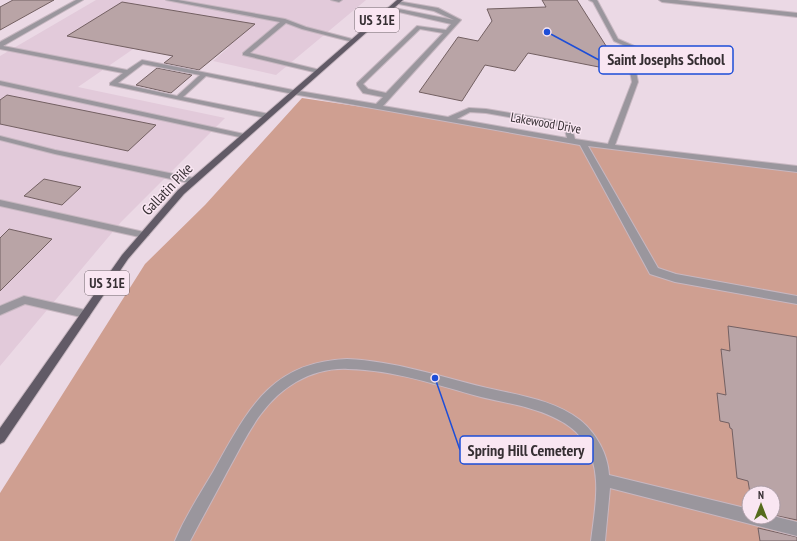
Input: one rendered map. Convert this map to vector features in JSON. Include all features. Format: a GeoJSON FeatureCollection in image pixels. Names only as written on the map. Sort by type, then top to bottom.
{"type":"FeatureCollection","features":[{"type":"Feature","properties":{"kind":"main road","name":"Gallatin Pike"},"geometry":{"type":"LineString","coordinates":[[0,438],[125,257],[181,192],[398,1]]}},
{"type":"Feature","properties":{"kind":"street"},"geometry":{"type":"LineString","coordinates":[[0,46],[80,0]]}},
{"type":"Feature","properties":{"kind":"street"},"geometry":{"type":"LineString","coordinates":[[169,0],[285,21],[304,28],[353,40]]}},
{"type":"Feature","properties":{"kind":"street"},"geometry":{"type":"LineString","coordinates":[[194,4],[201,0]]}},
{"type":"Feature","properties":{"kind":"street"},"geometry":{"type":"LineString","coordinates":[[334,0],[339,0]]}},
{"type":"Feature","properties":{"kind":"street"},"geometry":{"type":"LineString","coordinates":[[417,6],[424,0]]}},
{"type":"Feature","properties":{"kind":"street"},"geometry":{"type":"LineString","coordinates":[[592,0],[595,0],[616,40],[638,49],[632,66],[635,82],[611,146]]}},
{"type":"Feature","properties":{"kind":"street"},"geometry":{"type":"LineString","coordinates":[[662,0],[797,15]]}},
{"type":"Feature","properties":{"kind":"street"},"geometry":{"type":"LineString","coordinates":[[378,107],[458,20],[436,9],[398,1]]}},
{"type":"Feature","properties":{"kind":"street"},"geometry":{"type":"LineString","coordinates":[[389,9],[455,23]]}},
{"type":"Feature","properties":{"kind":"street"},"geometry":{"type":"LineString","coordinates":[[285,21],[245,54],[318,71]]}},
{"type":"Feature","properties":{"kind":"street"},"geometry":{"type":"LineString","coordinates":[[388,96],[366,90],[359,84],[419,27],[447,32]]}},
{"type":"Feature","properties":{"kind":"street"},"geometry":{"type":"LineString","coordinates":[[0,46],[129,72]]}},
{"type":"Feature","properties":{"kind":"street","name":"Lakewood Drive"},"geometry":{"type":"LineString","coordinates":[[178,98],[112,84],[142,62],[293,92],[577,142],[797,169]]}},
{"type":"Feature","properties":{"kind":"street"},"geometry":{"type":"LineString","coordinates":[[178,98],[205,74]]}},
{"type":"Feature","properties":{"kind":"street"},"geometry":{"type":"LineString","coordinates":[[0,83],[244,136]]}},
{"type":"Feature","properties":{"kind":"street"},"geometry":{"type":"LineString","coordinates":[[178,98],[266,116]]}},
{"type":"Feature","properties":{"kind":"street"},"geometry":{"type":"LineString","coordinates":[[450,120],[469,110],[567,125],[654,272],[676,278],[797,300]]}},
{"type":"Feature","properties":{"kind":"street"},"geometry":{"type":"LineString","coordinates":[[0,138],[55,152],[194,180]]}},
{"type":"Feature","properties":{"kind":"street"},"geometry":{"type":"LineString","coordinates":[[0,203],[144,235]]}},
{"type":"Feature","properties":{"kind":"street"},"geometry":{"type":"LineString","coordinates":[[0,311],[24,300],[86,314]]}},
{"type":"Feature","properties":{"kind":"street"},"geometry":{"type":"LineString","coordinates":[[182,541],[236,443],[253,415],[268,396],[284,383],[304,373],[324,366],[346,364],[389,368],[556,412],[579,427],[590,440],[600,458],[604,480],[598,541]]}},
{"type":"Feature","properties":{"kind":"street"},"geometry":{"type":"LineString","coordinates":[[604,480],[741,515]]}},
{"type":"Feature","properties":{"kind":"street"},"geometry":{"type":"LineString","coordinates":[[781,525],[797,529]]}},
{"type":"Feature","properties":{"kind":"shaded area"},"geometry":{"type":"Polygon","coordinates":[[[96,0],[366,0],[276,75],[213,61],[229,47],[155,34],[78,87],[225,118],[121,222],[0,366],[0,56],[96,0]]]}},
{"type":"Feature","properties":{"kind":"shaded area"},"geometry":{"type":"Polygon","coordinates":[[[302,98],[797,172],[797,541],[0,541],[0,493],[145,264],[205,205],[302,98]]]}},
{"type":"Feature","properties":{"kind":"building"},"geometry":{"type":"Polygon","coordinates":[[[13,0],[54,0],[0,30],[0,7],[13,0]]]}},
{"type":"Feature","properties":{"kind":"building"},"geometry":{"type":"Polygon","coordinates":[[[542,0],[577,0],[608,49],[621,51],[614,70],[528,53],[515,71],[485,65],[462,101],[419,92],[458,37],[478,41],[492,21],[487,9],[546,7],[542,0]]]}},
{"type":"Feature","properties":{"kind":"building"},"geometry":{"type":"Polygon","coordinates":[[[122,2],[255,24],[199,70],[164,63],[173,56],[67,36],[122,2]]]}},
{"type":"Feature","properties":{"kind":"building"},"geometry":{"type":"Polygon","coordinates":[[[157,68],[192,75],[171,93],[136,85],[157,68]]]}},
{"type":"Feature","properties":{"kind":"building"},"geometry":{"type":"Polygon","coordinates":[[[7,95],[156,125],[128,151],[0,124],[0,100],[7,95]]]}},
{"type":"Feature","properties":{"kind":"building"},"geometry":{"type":"Polygon","coordinates":[[[44,179],[81,187],[62,205],[24,196],[44,179]]]}},
{"type":"Feature","properties":{"kind":"building"},"geometry":{"type":"Polygon","coordinates":[[[9,229],[52,239],[0,291],[0,238],[9,229]]]}},
{"type":"Feature","properties":{"kind":"building"},"geometry":{"type":"Polygon","coordinates":[[[728,326],[797,337],[797,520],[781,517],[781,485],[749,485],[748,481],[737,478],[732,429],[730,428],[729,423],[720,421],[717,393],[726,395],[721,349],[730,351],[728,326]]]}},
{"type":"Feature","properties":{"kind":"building"},"geometry":{"type":"Polygon","coordinates":[[[758,528],[797,537],[797,541],[760,541],[758,528]]]}},
{"type":"Feature","properties":{"kind":"place","name":"Saint Josephs School"},"geometry":{"type":"Point","coordinates":[547,32]}},
{"type":"Feature","properties":{"kind":"place","name":"Spring Hill Cemetery"},"geometry":{"type":"Point","coordinates":[435,378]}}]}
